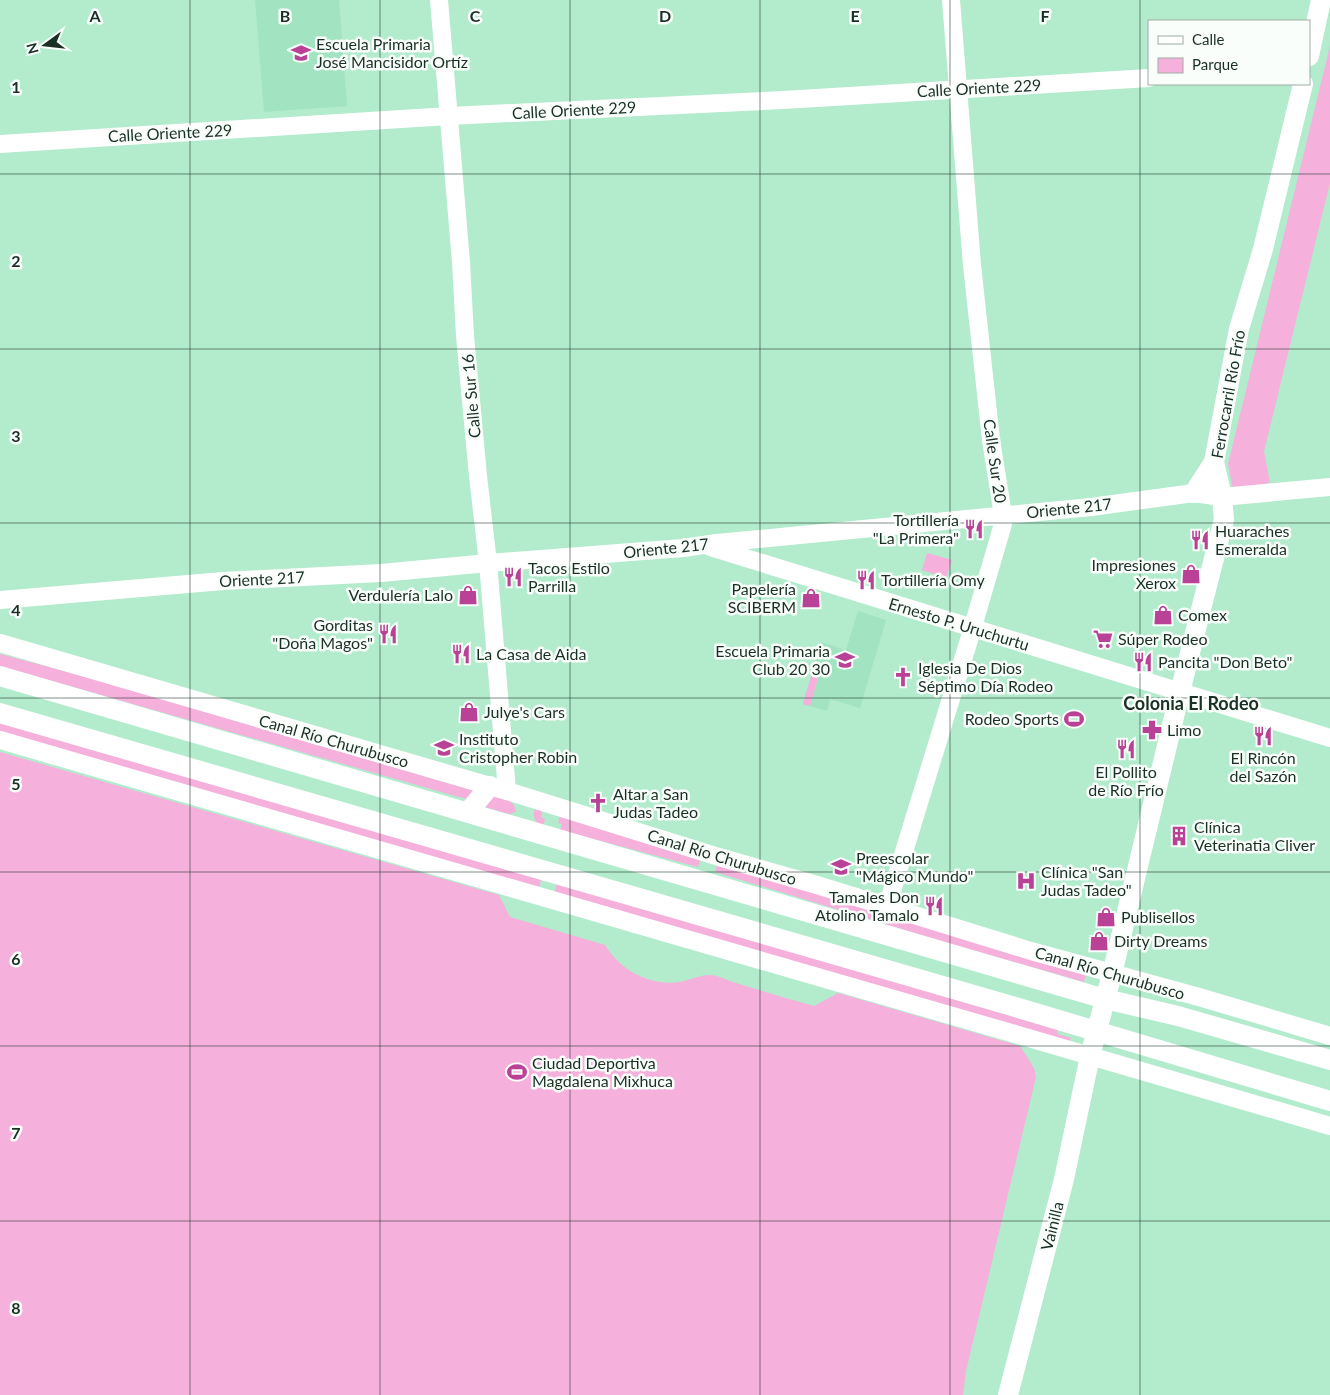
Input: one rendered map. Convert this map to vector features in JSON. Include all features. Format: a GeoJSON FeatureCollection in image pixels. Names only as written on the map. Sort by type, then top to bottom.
{"type":"FeatureCollection","features":[{"type":"Feature","properties":{"kind":"main road"},"geometry":{"type":"LineString","coordinates":[[1310,51],[1321,0]]}},
{"type":"Feature","properties":{"kind":"main road","name":"Ferrocarril Río Frío"},"geometry":{"type":"LineString","coordinates":[[1090,1056],[1113,985],[1180,692],[1224,519],[1222,497],[1214,462],[1239,329],[1263,249],[1303,85]]}},
{"type":"Feature","properties":{"kind":"main road"},"geometry":{"type":"LineString","coordinates":[[1194,493],[1214,462]]}},
{"type":"Feature","properties":{"kind":"main road","name":"Canal Río Churubusco"},"geometry":{"type":"LineString","coordinates":[[0,676],[468,812],[1113,985],[1178,1016],[1330,1060]]}},
{"type":"Feature","properties":{"kind":"main road"},"geometry":{"type":"LineString","coordinates":[[0,713],[1097,1031],[1330,1101]]}},
{"type":"Feature","properties":{"kind":"main road"},"geometry":{"type":"LineString","coordinates":[[468,812],[498,789]]}},
{"type":"Feature","properties":{"kind":"main road","name":"Vainilla"},"geometry":{"type":"LineString","coordinates":[[1008,1395],[1064,1179],[1090,1056]]}},
{"type":"Feature","properties":{"kind":"street","name":"Calle Sur 16"},"geometry":{"type":"LineString","coordinates":[[439,0],[478,476],[488,562],[498,789]]}},
{"type":"Feature","properties":{"kind":"street","name":"Calle Sur 20"},"geometry":{"type":"LineString","coordinates":[[887,907],[1003,524],[991,440],[972,265],[951,0]]}},
{"type":"Feature","properties":{"kind":"street","name":"Calle Oriente 229"},"geometry":{"type":"LineString","coordinates":[[0,144],[448,116],[774,100],[1148,78]]}},
{"type":"Feature","properties":{"kind":"street","name":"Oriente 217"},"geometry":{"type":"LineString","coordinates":[[0,600],[223,581],[381,573],[488,562],[684,548],[1090,507],[1194,493],[1222,497],[1330,487]]}},
{"type":"Feature","properties":{"kind":"street","name":"Ernesto P. Uruchurtu"},"geometry":{"type":"LineString","coordinates":[[703,545],[1330,738]]}},
{"type":"Feature","properties":{"kind":"street","name":"Canal Río Churubusco"},"geometry":{"type":"LineString","coordinates":[[0,642],[817,885],[887,907],[1113,985],[1199,997],[1330,1036]]}},
{"type":"Feature","properties":{"kind":"street"},"geometry":{"type":"LineString","coordinates":[[0,740],[1330,1126]]}},
{"type":"Feature","properties":{"kind":"shaded area","name":"Escuela Primaria José Mancisidor Ortíz"},"geometry":{"type":"Polygon","coordinates":[[[255,0],[339,0],[347,106],[264,112],[255,0]]]}},
{"type":"Feature","properties":{"kind":"shaded area","name":"Escuela Primaria Club 20 30"},"geometry":{"type":"Polygon","coordinates":[[[858,611],[886,620],[860,708],[830,699],[827,711],[803,704],[821,642],[846,650],[858,611]]]}},
{"type":"Feature","properties":{"kind":"green space"},"geometry":{"type":"Polygon","coordinates":[[[1330,46],[1330,183],[1264,451],[1270,483],[1233,489],[1228,464],[1330,46]]]}},
{"type":"Feature","properties":{"kind":"green space"},"geometry":{"type":"Polygon","coordinates":[[[927,553],[952,560],[946,578],[922,570],[927,553]]]}},
{"type":"Feature","properties":{"kind":"green space"},"geometry":{"type":"Polygon","coordinates":[[[0,654],[90,678],[475,791],[467,799],[455,796],[0,666],[0,654]]]}},
{"type":"Feature","properties":{"kind":"green space"},"geometry":{"type":"Polygon","coordinates":[[[814,666],[821,668],[810,706],[803,704],[814,666]]]}},
{"type":"Feature","properties":{"kind":"green space"},"geometry":{"type":"Polygon","coordinates":[[[0,723],[542,877],[538,891],[0,735],[0,723]]]}},
{"type":"Feature","properties":{"kind":"green space","name":"Ciudad Deportiva Magdalena Mixhuca"},"geometry":{"type":"Polygon","coordinates":[[[0,752],[499,895],[510,917],[605,945],[619,962],[628,969],[637,975],[657,982],[680,982],[713,975],[814,1006],[838,993],[1020,1046],[1034,1068],[1036,1077],[966,1371],[963,1395],[0,1395],[0,752]]]}},
{"type":"Feature","properties":{"kind":"green space"},"geometry":{"type":"Polygon","coordinates":[[[494,796],[511,802],[516,812],[509,814],[485,807],[494,796]]]}},
{"type":"Feature","properties":{"kind":"green space"},"geometry":{"type":"Polygon","coordinates":[[[537,808],[542,809],[541,817],[545,819],[543,827],[538,824],[534,816],[534,811],[537,808]]]}},
{"type":"Feature","properties":{"kind":"green space"},"geometry":{"type":"Polygon","coordinates":[[[560,815],[702,856],[698,867],[560,830],[562,824],[558,823],[560,815]]]}},
{"type":"Feature","properties":{"kind":"green space"},"geometry":{"type":"Polygon","coordinates":[[[718,862],[1087,971],[1084,982],[944,942],[715,872],[718,862]]]}},
{"type":"Feature","properties":{"kind":"green space"},"geometry":{"type":"Polygon","coordinates":[[[557,882],[1058,1030],[1057,1034],[1071,1038],[1069,1044],[554,895],[557,882]]]}},
{"type":"Feature","properties":{"kind":"place","name":"Escuela Primaria José Mancisidor Ortíz"},"geometry":{"type":"Point","coordinates":[301,53]}},
{"type":"Feature","properties":{"kind":"place","name":"Tortillería \"La Primera\""},"geometry":{"type":"Point","coordinates":[974,529]}},
{"type":"Feature","properties":{"kind":"place","name":"Huaraches Esmeralda"},"geometry":{"type":"Point","coordinates":[1200,540]}},
{"type":"Feature","properties":{"kind":"place","name":"Impresiones Xerox"},"geometry":{"type":"Point","coordinates":[1191,574]}},
{"type":"Feature","properties":{"kind":"place","name":"Tacos Estilo Parrilla"},"geometry":{"type":"Point","coordinates":[513,577]}},
{"type":"Feature","properties":{"kind":"place","name":"Tortillería Omy"},"geometry":{"type":"Point","coordinates":[866,580]}},
{"type":"Feature","properties":{"kind":"place","name":"Verdulería Lalo"},"geometry":{"type":"Point","coordinates":[468,595]}},
{"type":"Feature","properties":{"kind":"place","name":"Papelería SCIBERM"},"geometry":{"type":"Point","coordinates":[811,598]}},
{"type":"Feature","properties":{"kind":"place","name":"Comex"},"geometry":{"type":"Point","coordinates":[1163,615]}},
{"type":"Feature","properties":{"kind":"place","name":"Gorditas \"Doña Magos\""},"geometry":{"type":"Point","coordinates":[388,634]}},
{"type":"Feature","properties":{"kind":"place","name":"Súper Rodeo"},"geometry":{"type":"Point","coordinates":[1103,639]}},
{"type":"Feature","properties":{"kind":"place","name":"La Casa de Aida"},"geometry":{"type":"Point","coordinates":[461,654]}},
{"type":"Feature","properties":{"kind":"place","name":"Escuela Primaria Club 20 30"},"geometry":{"type":"Point","coordinates":[845,660]}},
{"type":"Feature","properties":{"kind":"place","name":"Pancita \"Don Beto\""},"geometry":{"type":"Point","coordinates":[1143,662]}},
{"type":"Feature","properties":{"kind":"place","name":"Iglesia De Dios Séptimo Día Rodeo"},"geometry":{"type":"Point","coordinates":[903,677]}},
{"type":"Feature","properties":{"kind":"place","name":"Julye's Cars"},"geometry":{"type":"Point","coordinates":[469,712]}},
{"type":"Feature","properties":{"kind":"place","name":"Rodeo Sports"},"geometry":{"type":"Point","coordinates":[1074,719]}},
{"type":"Feature","properties":{"kind":"place","name":"Limo"},"geometry":{"type":"Point","coordinates":[1152,730]}},
{"type":"Feature","properties":{"kind":"place","name":"El Rincón del Sazón"},"geometry":{"type":"Point","coordinates":[1263,736]}},
{"type":"Feature","properties":{"kind":"place","name":"Instituto Cristopher Robin"},"geometry":{"type":"Point","coordinates":[444,748]}},
{"type":"Feature","properties":{"kind":"place","name":"El Pollito de Río Frío"},"geometry":{"type":"Point","coordinates":[1126,749]}},
{"type":"Feature","properties":{"kind":"place","name":"Altar a San Judas Tadeo"},"geometry":{"type":"Point","coordinates":[598,803]}},
{"type":"Feature","properties":{"kind":"place","name":"Clínica Veterinatia Cliver"},"geometry":{"type":"Point","coordinates":[1179,836]}},
{"type":"Feature","properties":{"kind":"place","name":"Preescolar \"Mágico Mundo\""},"geometry":{"type":"Point","coordinates":[841,867]}},
{"type":"Feature","properties":{"kind":"place","name":"Clínica \"San Judas Tadeo\""},"geometry":{"type":"Point","coordinates":[1026,881]}},
{"type":"Feature","properties":{"kind":"place","name":"Tamales Don Atolino Tamalo"},"geometry":{"type":"Point","coordinates":[934,906]}},
{"type":"Feature","properties":{"kind":"place","name":"Publisellos"},"geometry":{"type":"Point","coordinates":[1106,917]}},
{"type":"Feature","properties":{"kind":"place","name":"Dirty Dreams"},"geometry":{"type":"Point","coordinates":[1099,941]}},
{"type":"Feature","properties":{"kind":"place","name":"Ciudad Deportiva Magdalena Mixhuca"},"geometry":{"type":"Point","coordinates":[517,1072]}},
{"type":"Feature","properties":{"kind":"district","name":"Colonia El Rodeo"},"geometry":{"type":"Point","coordinates":[1191,704]}}]}
